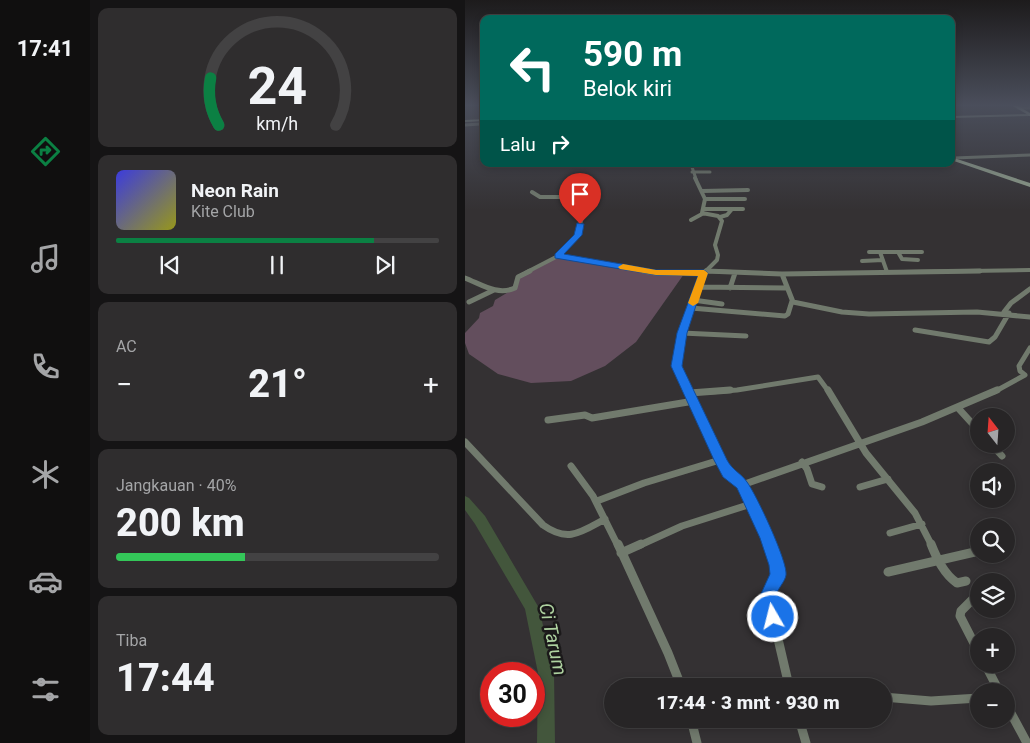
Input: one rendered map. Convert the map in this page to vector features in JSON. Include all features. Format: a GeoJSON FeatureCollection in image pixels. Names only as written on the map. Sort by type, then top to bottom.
{"type":"FeatureCollection","features":[{"type":"Feature","properties":{"kind":"street"},"geometry":{"type":"LineString","coordinates":[[955,158],[1030,155]]}},
{"type":"Feature","properties":{"kind":"street"},"geometry":{"type":"LineString","coordinates":[[955,159],[1030,184]]}},
{"type":"Feature","properties":{"kind":"street"},"geometry":{"type":"LineString","coordinates":[[690,167],[705,199],[703,211]]}},
{"type":"Feature","properties":{"kind":"street"},"geometry":{"type":"LineString","coordinates":[[691,172],[710,172]]}},
{"type":"Feature","properties":{"kind":"street"},"geometry":{"type":"LineString","coordinates":[[702,191],[748,190]]}},
{"type":"Feature","properties":{"kind":"street"},"geometry":{"type":"LineString","coordinates":[[465,278],[503,293],[513,290],[518,277],[558,256],[578,235],[581,217],[589,197],[539,196],[532,192]]}},
{"type":"Feature","properties":{"kind":"street"},"geometry":{"type":"LineString","coordinates":[[705,199],[745,200]]}},
{"type":"Feature","properties":{"kind":"street"},"geometry":{"type":"LineString","coordinates":[[703,211],[720,217],[727,215],[732,209]]}},
{"type":"Feature","properties":{"kind":"street"},"geometry":{"type":"LineString","coordinates":[[691,220],[703,211],[743,209]]}},
{"type":"Feature","properties":{"kind":"street"},"geometry":{"type":"LineString","coordinates":[[720,217],[721,222],[715,245],[718,258],[705,272],[697,287],[682,333],[676,366],[720,460],[728,473],[742,485],[768,538],[778,574],[768,596],[787,678]]}},
{"type":"Feature","properties":{"kind":"street"},"geometry":{"type":"LineString","coordinates":[[869,252],[922,252]]}},
{"type":"Feature","properties":{"kind":"street"},"geometry":{"type":"LineString","coordinates":[[880,252],[887,272]]}},
{"type":"Feature","properties":{"kind":"street"},"geometry":{"type":"LineString","coordinates":[[898,252],[902,259],[918,260]]}},
{"type":"Feature","properties":{"kind":"street"},"geometry":{"type":"LineString","coordinates":[[558,256],[656,273],[782,274],[1030,270]]}},
{"type":"Feature","properties":{"kind":"street"},"geometry":{"type":"LineString","coordinates":[[863,261],[883,260]]}},
{"type":"Feature","properties":{"kind":"street"},"geometry":{"type":"LineString","coordinates":[[730,288],[735,273]]}},
{"type":"Feature","properties":{"kind":"street"},"geometry":{"type":"LineString","coordinates":[[782,274],[792,301],[797,304],[845,313],[1007,312],[1030,317]]}},
{"type":"Feature","properties":{"kind":"street"},"geometry":{"type":"LineString","coordinates":[[697,287],[786,288]]}},
{"type":"Feature","properties":{"kind":"street"},"geometry":{"type":"LineString","coordinates":[[915,330],[989,342],[1000,330],[1011,303],[1030,289]]}},
{"type":"Feature","properties":{"kind":"street"},"geometry":{"type":"LineString","coordinates":[[469,302],[494,290]]}},
{"type":"Feature","properties":{"kind":"street"},"geometry":{"type":"LineString","coordinates":[[693,300],[722,304]]}},
{"type":"Feature","properties":{"kind":"street"},"geometry":{"type":"LineString","coordinates":[[691,308],[785,316],[788,314],[792,301]]}},
{"type":"Feature","properties":{"kind":"street"},"geometry":{"type":"LineString","coordinates":[[682,333],[747,336]]}},
{"type":"Feature","properties":{"kind":"street"},"geometry":{"type":"LineString","coordinates":[[742,485],[802,462],[959,410],[999,391],[1027,376],[1020,371],[1019,366],[1030,348]]}},
{"type":"Feature","properties":{"kind":"street"},"geometry":{"type":"LineString","coordinates":[[690,393],[737,390],[817,376],[835,399],[859,444],[922,524],[938,559],[954,582],[966,581]]}},
{"type":"Feature","properties":{"kind":"street"},"geometry":{"type":"LineString","coordinates":[[548,420],[585,415],[592,418],[694,402]]}},
{"type":"Feature","properties":{"kind":"street"},"geometry":{"type":"LineString","coordinates":[[959,410],[970,422]]}},
{"type":"Feature","properties":{"kind":"street"},"geometry":{"type":"LineString","coordinates":[[465,442],[543,525],[558,535],[572,535],[605,519]]}},
{"type":"Feature","properties":{"kind":"street"},"geometry":{"type":"LineString","coordinates":[[1000,453],[1003,456]]}},
{"type":"Feature","properties":{"kind":"street"},"geometry":{"type":"LineString","coordinates":[[597,501],[644,483],[720,460]]}},
{"type":"Feature","properties":{"kind":"street"},"geometry":{"type":"LineString","coordinates":[[802,462],[807,469],[812,484],[822,487]]}},
{"type":"Feature","properties":{"kind":"street"},"geometry":{"type":"LineString","coordinates":[[571,466],[597,501],[678,678]]}},
{"type":"Feature","properties":{"kind":"street"},"geometry":{"type":"LineString","coordinates":[[860,487],[888,479]]}},
{"type":"Feature","properties":{"kind":"street"},"geometry":{"type":"LineString","coordinates":[[621,553],[682,526],[751,504]]}},
{"type":"Feature","properties":{"kind":"street"},"geometry":{"type":"LineString","coordinates":[[890,533],[922,524]]}},
{"type":"Feature","properties":{"kind":"street"},"geometry":{"type":"LineString","coordinates":[[888,572],[970,553]]}},
{"type":"Feature","properties":{"kind":"street"},"geometry":{"type":"LineString","coordinates":[[970,602],[961,611],[960,616],[970,635]]}},
{"type":"Feature","properties":{"kind":"street"},"geometry":{"type":"LineString","coordinates":[[892,698],[931,701],[970,699]]}},
{"type":"Feature","properties":{"kind":"street"},"geometry":{"type":"LineString","coordinates":[[1015,721],[1027,743]]}},
{"type":"Feature","properties":{"kind":"street"},"geometry":{"type":"LineString","coordinates":[[693,728],[697,743]]}},
{"type":"Feature","properties":{"kind":"street"},"geometry":{"type":"LineString","coordinates":[[802,728],[806,743]]}},
{"type":"Feature","properties":{"kind":"shaded area"},"geometry":{"type":"Polygon","coordinates":[[[557,258],[636,271],[684,274],[636,342],[605,366],[571,381],[531,383],[498,374],[469,354],[465,343],[465,333],[479,318],[480,313],[493,306],[495,300],[510,291],[518,277],[557,258]]]}},
{"type":"Feature","properties":{"kind":"waterway","name":"Ci Tarum"},"geometry":{"type":"LineString","coordinates":[[465,501],[480,520],[532,608],[546,673],[546,743]]}},
{"type":"Feature","properties":{"kind":"slow traffic"},"geometry":{"type":"LineString","coordinates":[[623,267],[656,273],[704,273],[697,287],[693,303]]}},
{"type":"Feature","properties":{"kind":"route"},"geometry":{"type":"LineString","coordinates":[[580,224],[578,235],[558,256],[656,273],[704,273],[697,287],[682,333],[676,366],[720,460],[731,477],[742,485],[768,538],[778,574],[775,583],[769,590],[768,596],[773,617]]}}]}
